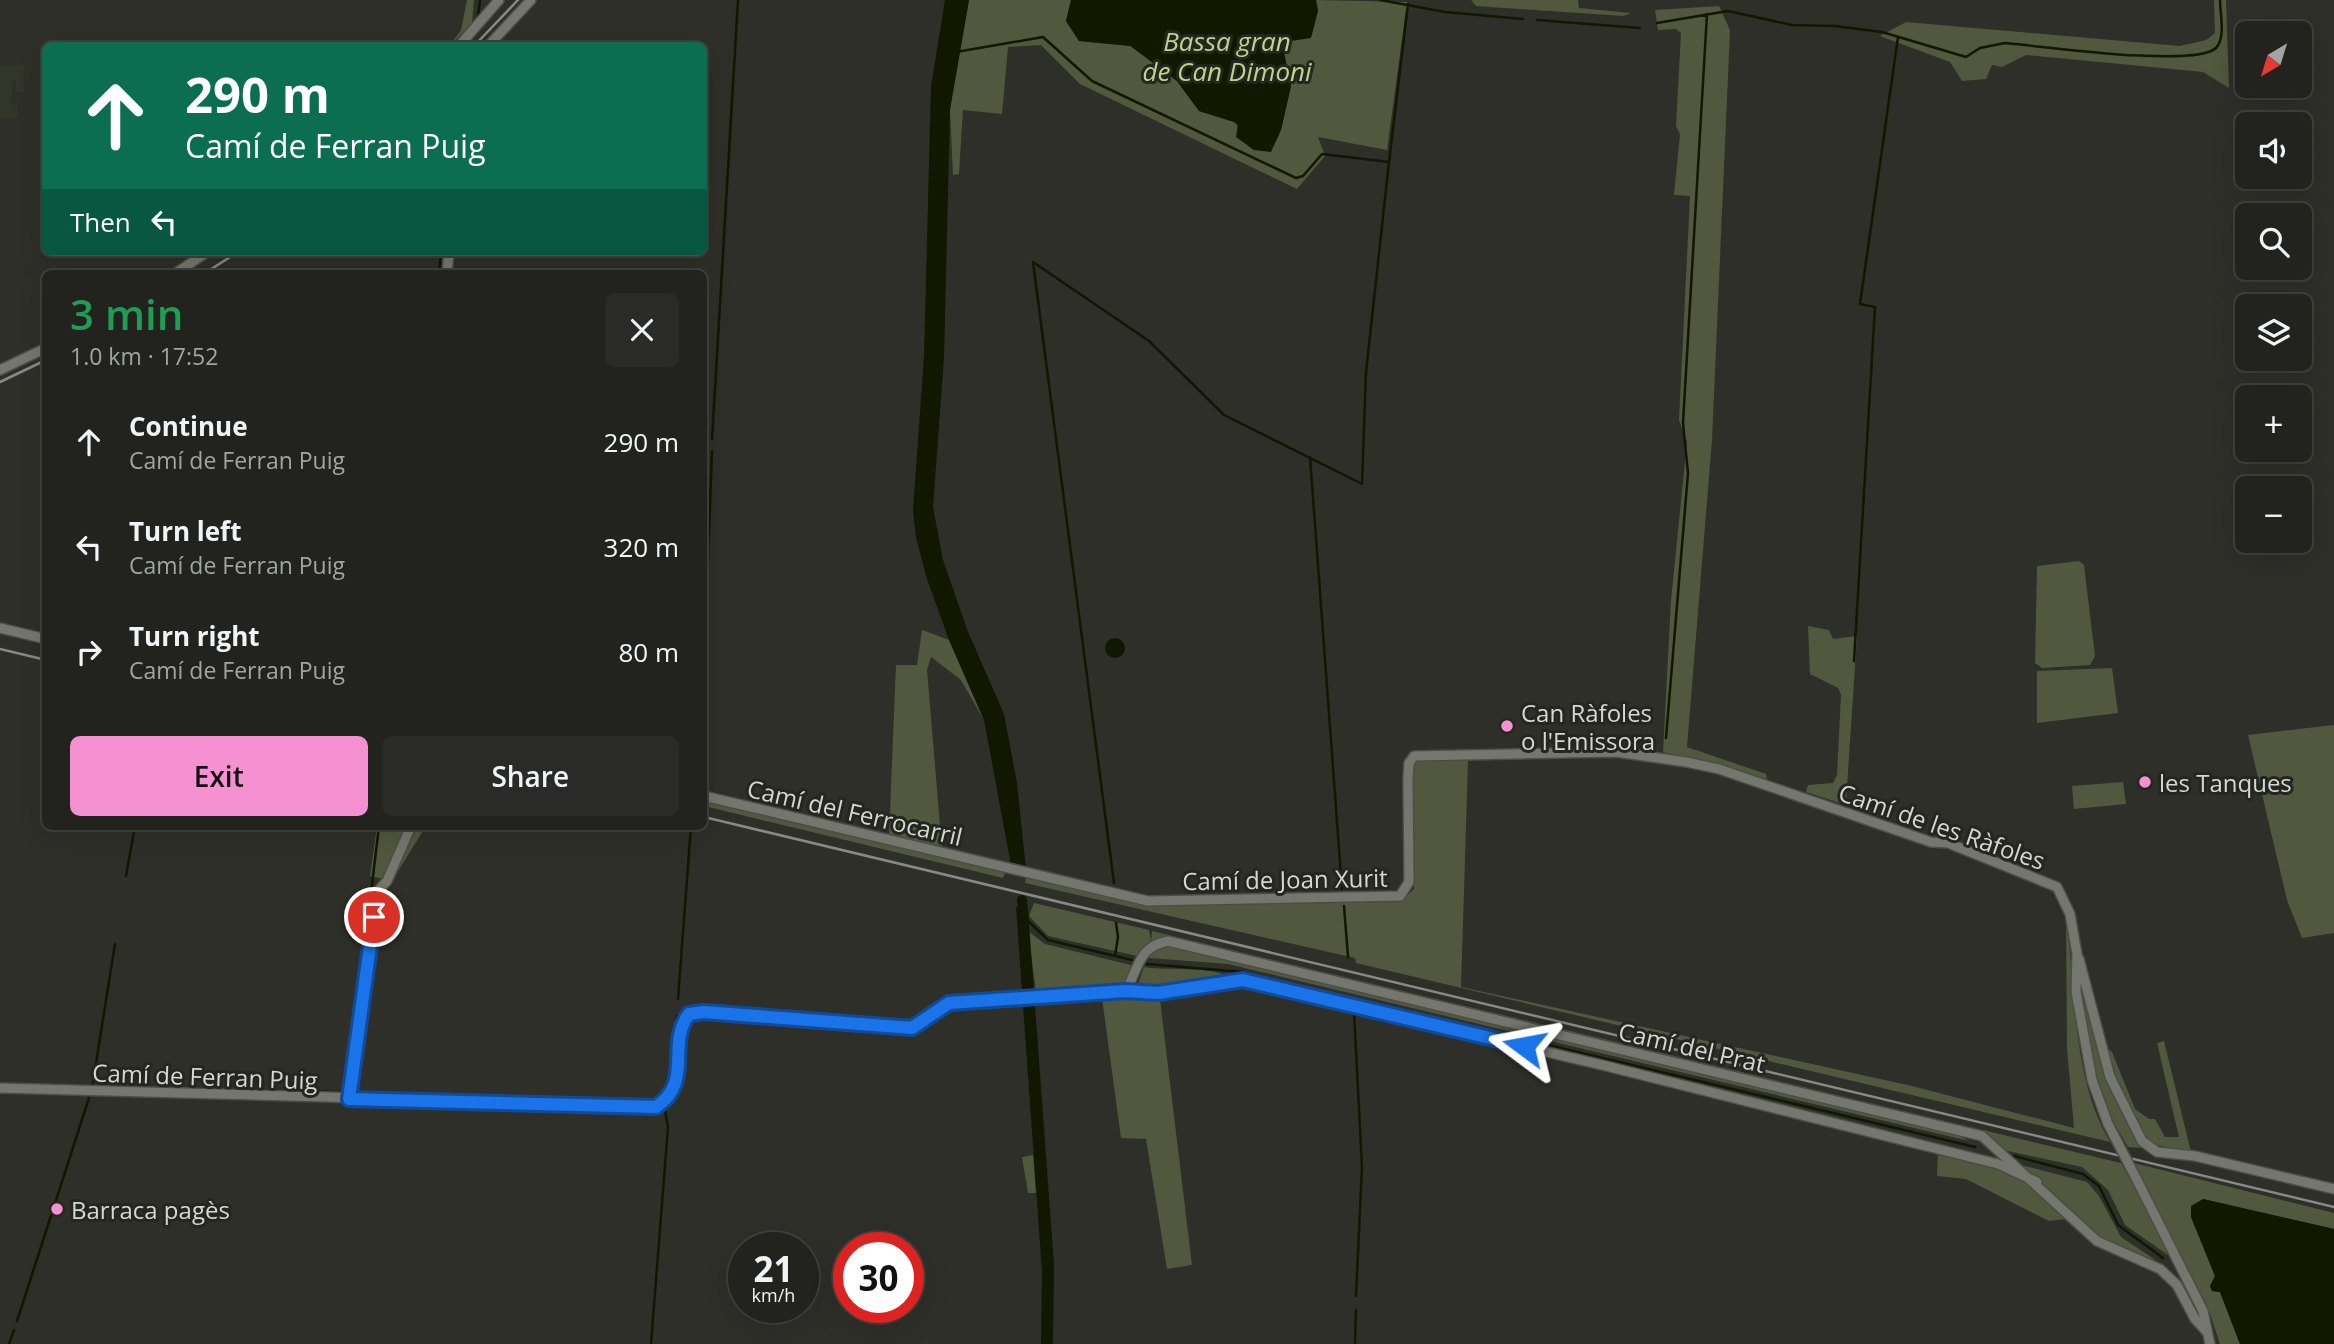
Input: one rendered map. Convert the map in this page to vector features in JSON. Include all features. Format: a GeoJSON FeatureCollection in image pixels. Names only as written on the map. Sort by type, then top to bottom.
{"type":"FeatureCollection","features":[{"type":"Feature","properties":{"kind":"street"},"geometry":{"type":"LineString","coordinates":[[462,42],[499,0]]}},
{"type":"Feature","properties":{"kind":"street"},"geometry":{"type":"LineString","coordinates":[[492,42],[531,0]]}},
{"type":"Feature","properties":{"kind":"street"},"geometry":{"type":"LineString","coordinates":[[180,270],[201,256]]}},
{"type":"Feature","properties":{"kind":"street"},"geometry":{"type":"LineString","coordinates":[[0,370],[42,350]]}},
{"type":"Feature","properties":{"kind":"street"},"geometry":{"type":"LineString","coordinates":[[0,628],[42,638]]}},
{"type":"Feature","properties":{"kind":"street","name":"Camí de Joan Xurit"},"geometry":{"type":"LineString","coordinates":[[997,865],[1148,901],[1400,896],[1409,882],[1408,778],[1409,763],[1414,756],[1616,752]]}},
{"type":"Feature","properties":{"kind":"street","name":"Camí de les Ràfoles"},"geometry":{"type":"LineString","coordinates":[[1616,752],[1719,769],[1931,842],[1948,843],[2057,887],[2070,914],[2077,954],[2076,992],[2092,1080],[2108,1124],[2203,1311],[2206,1331]]}},
{"type":"Feature","properties":{"kind":"street","name":"Camí del Ferrocarril"},"geometry":{"type":"LineString","coordinates":[[707,797],[997,865]]}},
{"type":"Feature","properties":{"kind":"street"},"geometry":{"type":"LineString","coordinates":[[349,1099],[378,891],[387,881],[409,830]]}},
{"type":"Feature","properties":{"kind":"street","name":"Camí del Prat"},"geometry":{"type":"LineString","coordinates":[[1126,991],[1143,953],[1152,944],[1168,942],[1982,1136],[2036,1182],[2097,1241],[2160,1269],[2177,1285],[2195,1320],[2206,1331]]}},
{"type":"Feature","properties":{"kind":"street"},"geometry":{"type":"LineString","coordinates":[[2077,954],[2088,984],[2110,1077],[2142,1141],[2157,1152],[2195,1156],[2334,1189]]}},
{"type":"Feature","properties":{"kind":"street","name":"Camí de Ferran Puig"},"geometry":{"type":"LineString","coordinates":[[0,1088],[656,1107],[669,1098],[676,1087],[682,1023],[689,1014],[704,1012],[912,1028],[949,1003],[1126,991],[1158,993],[1243,980],[1602,1065],[1998,1164],[2036,1182]]}},
{"type":"Feature","properties":{"kind":"street"},"geometry":{"type":"LineString","coordinates":[[2206,1331],[2210,1344]]}},
{"type":"Feature","properties":{"kind":"shaded area"},"geometry":{"type":"Polygon","coordinates":[[[467,0],[474,0],[472,24],[452,42],[461,30],[467,0]]]}},
{"type":"Feature","properties":{"kind":"shaded area"},"geometry":{"type":"Polygon","coordinates":[[[969,0],[1071,0],[1066,21],[1079,41],[1130,46],[1177,81],[1199,111],[1234,122],[1238,127],[1281,130],[1291,86],[1283,48],[1318,11],[1316,0],[1407,2],[1387,150],[1318,137],[1325,156],[1297,189],[1080,84],[1041,45],[1008,47],[1002,114],[963,110],[959,174],[953,175],[950,110],[969,0]]]}},
{"type":"Feature","properties":{"kind":"shaded area"},"geometry":{"type":"Polygon","coordinates":[[[1471,0],[1578,0],[1579,8],[1631,13],[1623,16],[1476,6],[1471,0]]]}},
{"type":"Feature","properties":{"kind":"shaded area"},"geometry":{"type":"Polygon","coordinates":[[[2214,0],[2226,0],[2229,88],[2203,72],[2026,55],[2002,67],[1992,65],[1986,79],[1962,81],[1950,62],[1880,36],[1906,22],[2180,46],[2206,40],[2215,33],[2214,0]]]}},
{"type":"Feature","properties":{"kind":"shaded area"},"geometry":{"type":"Polygon","coordinates":[[[1719,6],[1730,30],[1712,440],[1687,747],[1766,774],[1767,779],[1663,752],[1671,600],[1687,442],[1679,420],[1690,196],[1674,195],[1680,134],[1676,126],[1681,33],[1676,29],[1658,30],[1655,10],[1719,6]]]}},
{"type":"Feature","properties":{"kind":"shaded area"},"geometry":{"type":"Polygon","coordinates":[[[0,65],[24,65],[24,92],[16,92],[16,80],[13,80],[10,104],[17,105],[17,118],[0,118],[0,65]]]}},
{"type":"Feature","properties":{"kind":"shaded area"},"geometry":{"type":"Polygon","coordinates":[[[2079,561],[2084,565],[2095,656],[2090,665],[2042,668],[2035,663],[2037,566],[2079,561]]]}},
{"type":"Feature","properties":{"kind":"shaded area"},"geometry":{"type":"Polygon","coordinates":[[[1808,626],[1829,630],[1833,639],[1857,636],[1846,802],[1884,811],[1886,818],[1806,792],[1808,785],[1833,783],[1837,775],[1841,695],[1838,688],[1810,674],[1808,626]]]}},
{"type":"Feature","properties":{"kind":"shaded area"},"geometry":{"type":"Polygon","coordinates":[[[922,630],[949,640],[984,720],[961,680],[931,657],[927,670],[942,849],[889,836],[896,665],[917,665],[922,630]]]}},
{"type":"Feature","properties":{"kind":"shaded area"},"geometry":{"type":"Polygon","coordinates":[[[2112,668],[2118,713],[2037,723],[2037,671],[2112,668]]]}},
{"type":"Feature","properties":{"kind":"shaded area"},"geometry":{"type":"Polygon","coordinates":[[[2334,725],[2334,933],[2302,938],[2287,900],[2248,735],[2334,725]]]}},
{"type":"Feature","properties":{"kind":"shaded area"},"geometry":{"type":"Polygon","coordinates":[[[1424,757],[1468,761],[1461,987],[1912,1086],[2074,1128],[2067,1048],[2066,918],[2082,1061],[2097,1116],[2110,1142],[1356,963],[1355,958],[1025,883],[1026,877],[1150,904],[1402,900],[1414,889],[1412,766],[1424,757]]]}},
{"type":"Feature","properties":{"kind":"shaded area"},"geometry":{"type":"Polygon","coordinates":[[[2123,782],[2126,804],[2074,809],[2072,786],[2123,782]]]}},
{"type":"Feature","properties":{"kind":"shaded area"},"geometry":{"type":"Polygon","coordinates":[[[707,800],[1006,871],[1003,878],[707,807],[707,800]]]}},
{"type":"Feature","properties":{"kind":"shaded area"},"geometry":{"type":"Polygon","coordinates":[[[376,830],[424,830],[392,881],[370,876],[376,830]]]}},
{"type":"Feature","properties":{"kind":"shaded area"},"geometry":{"type":"Polygon","coordinates":[[[1034,903],[1149,930],[1151,941],[1137,956],[1048,936],[1029,916],[1034,903]]]}},
{"type":"Feature","properties":{"kind":"shaded area"},"geometry":{"type":"Polygon","coordinates":[[[1028,931],[1045,944],[1135,966],[1121,987],[1036,992],[1028,931]]]}},
{"type":"Feature","properties":{"kind":"shaded area"},"geometry":{"type":"Polygon","coordinates":[[[1152,931],[2121,1163],[2175,1260],[2125,1225],[2108,1190],[2082,1167],[2003,1150],[1985,1134],[1952,1132],[1969,1141],[1228,964],[1149,958],[1152,931]]]}},
{"type":"Feature","properties":{"kind":"shaded area"},"geometry":{"type":"Polygon","coordinates":[[[1144,967],[1199,970],[1229,976],[1159,989],[1137,987],[1144,967]]]}},
{"type":"Feature","properties":{"kind":"shaded area"},"geometry":{"type":"Polygon","coordinates":[[[2085,992],[2096,1046],[2142,1148],[2128,1147],[2104,1106],[2093,1074],[2082,994],[2085,992]]]}},
{"type":"Feature","properties":{"kind":"shaded area"},"geometry":{"type":"Polygon","coordinates":[[[1102,998],[1160,1000],[1192,1265],[1167,1269],[1146,1139],[1121,1138],[1102,998]]]}},
{"type":"Feature","properties":{"kind":"shaded area"},"geometry":{"type":"Polygon","coordinates":[[[2164,1041],[2191,1152],[2151,1144],[2145,1138],[2111,1072],[2104,1046],[2112,1052],[2135,1109],[2149,1119],[2155,1119],[2165,1137],[2179,1137],[2157,1043],[2164,1041]]]}},
{"type":"Feature","properties":{"kind":"shaded area"},"geometry":{"type":"Polygon","coordinates":[[[1938,1152],[1998,1167],[2022,1179],[2066,1219],[2049,1221],[1966,1179],[1937,1176],[1938,1152]]]}},
{"type":"Feature","properties":{"kind":"shaded area"},"geometry":{"type":"Polygon","coordinates":[[[1033,1155],[1036,1193],[1028,1193],[1022,1157],[1033,1155]]]}},
{"type":"Feature","properties":{"kind":"shaded area"},"geometry":{"type":"Polygon","coordinates":[[[2134,1163],[2334,1213],[2334,1229],[2203,1199],[2191,1217],[2215,1276],[2210,1286],[2212,1291],[2220,1292],[2240,1344],[2220,1344],[2208,1308],[2134,1163]]]}},
{"type":"Feature","properties":{"kind":"shaded area"},"geometry":{"type":"Polygon","coordinates":[[[2021,1165],[2087,1182],[2099,1196],[2121,1237],[2154,1259],[2155,1264],[2114,1247],[2085,1229],[2021,1165]]]}},
{"type":"Feature","properties":{"kind":"water"},"geometry":{"type":"Polygon","coordinates":[[[945,0],[969,0],[950,109],[944,358],[933,507],[943,560],[968,632],[1004,714],[1017,783],[1026,869],[1011,865],[984,720],[949,640],[927,579],[916,538],[913,510],[924,356],[931,86],[945,0]]]}},
{"type":"Feature","properties":{"kind":"water","name":"Bassa gran de Can Dimoni"},"geometry":{"type":"Polygon","coordinates":[[[1071,0],[1316,0],[1318,11],[1311,38],[1291,41],[1283,48],[1291,86],[1281,130],[1271,152],[1254,150],[1236,137],[1238,124],[1199,111],[1177,81],[1131,46],[1079,41],[1066,21],[1071,0]]]}},
{"type":"Feature","properties":{"kind":"water"},"geometry":{"type":"Polygon","coordinates":[[[1115,638],[1122,641],[1125,648],[1122,655],[1115,658],[1108,655],[1105,648],[1108,641],[1115,638]]]}},
{"type":"Feature","properties":{"kind":"water"},"geometry":{"type":"Polygon","coordinates":[[[1016,907],[1028,910],[1054,1265],[1053,1344],[1041,1344],[1042,1272],[1016,907]]]}},
{"type":"Feature","properties":{"kind":"water"},"geometry":{"type":"Polygon","coordinates":[[[2203,1199],[2334,1229],[2334,1344],[2240,1344],[2220,1292],[2212,1291],[2210,1286],[2215,1276],[2191,1217],[2191,1206],[2203,1199]]]}},
{"type":"Feature","properties":{"kind":"waterway"},"geometry":{"type":"LineString","coordinates":[[478,16],[480,0]]}},
{"type":"Feature","properties":{"kind":"waterway"},"geometry":{"type":"LineString","coordinates":[[712,439],[738,0]]}},
{"type":"Feature","properties":{"kind":"waterway"},"geometry":{"type":"LineString","coordinates":[[1380,0],[1445,12],[1523,19]]}},
{"type":"Feature","properties":{"kind":"waterway"},"geometry":{"type":"LineString","coordinates":[[1657,23],[1728,11],[1792,25],[1835,26],[1882,32],[1966,57],[1980,48],[2005,43],[2116,54],[2179,56],[2202,54],[2219,44],[2222,32],[2220,0]]}},
{"type":"Feature","properties":{"kind":"waterway"},"geometry":{"type":"LineString","coordinates":[[1389,162],[1408,4]]}},
{"type":"Feature","properties":{"kind":"waterway"},"geometry":{"type":"LineString","coordinates":[[1666,738],[1688,473],[1683,423],[1707,14]]}},
{"type":"Feature","properties":{"kind":"waterway"},"geometry":{"type":"LineString","coordinates":[[1537,20],[1640,28]]}},
{"type":"Feature","properties":{"kind":"waterway"},"geometry":{"type":"LineString","coordinates":[[956,52],[1043,37],[1092,81],[1296,178],[1303,176],[1322,154],[1389,162],[1366,372],[1362,484],[1224,415],[1149,341],[1033,262],[1114,883]]}},
{"type":"Feature","properties":{"kind":"waterway"},"geometry":{"type":"LineString","coordinates":[[1854,661],[1875,307],[1860,304],[1898,37]]}},
{"type":"Feature","properties":{"kind":"waterway"},"geometry":{"type":"LineString","coordinates":[[439,270],[441,256]]}},
{"type":"Feature","properties":{"kind":"waterway"},"geometry":{"type":"LineString","coordinates":[[707,587],[712,451]]}},
{"type":"Feature","properties":{"kind":"waterway"},"geometry":{"type":"LineString","coordinates":[[1310,457],[1342,889]]}},
{"type":"Feature","properties":{"kind":"waterway"},"geometry":{"type":"LineString","coordinates":[[126,876],[134,830]]}},
{"type":"Feature","properties":{"kind":"waterway"},"geometry":{"type":"LineString","coordinates":[[355,1027],[379,830]]}},
{"type":"Feature","properties":{"kind":"waterway"},"geometry":{"type":"LineString","coordinates":[[678,999],[691,830]]}},
{"type":"Feature","properties":{"kind":"waterway"},"geometry":{"type":"LineString","coordinates":[[1022,900],[1024,921]]}},
{"type":"Feature","properties":{"kind":"waterway"},"geometry":{"type":"LineString","coordinates":[[1344,906],[1348,957]]}},
{"type":"Feature","properties":{"kind":"waterway"},"geometry":{"type":"LineString","coordinates":[[1027,920],[1048,940],[1132,960]]}},
{"type":"Feature","properties":{"kind":"waterway"},"geometry":{"type":"LineString","coordinates":[[1115,956],[1118,937],[1116,923]]}},
{"type":"Feature","properties":{"kind":"waterway"},"geometry":{"type":"LineString","coordinates":[[92,1088],[115,944]]}},
{"type":"Feature","properties":{"kind":"waterway"},"geometry":{"type":"LineString","coordinates":[[1147,964],[1243,972],[1975,1147]]}},
{"type":"Feature","properties":{"kind":"waterway"},"geometry":{"type":"LineString","coordinates":[[1354,1012],[1362,1167],[1356,1296]]}},
{"type":"Feature","properties":{"kind":"waterway"},"geometry":{"type":"LineString","coordinates":[[675,1039],[677,1016]]}},
{"type":"Feature","properties":{"kind":"waterway"},"geometry":{"type":"LineString","coordinates":[[672,1078],[674,1050]]}},
{"type":"Feature","properties":{"kind":"waterway"},"geometry":{"type":"LineString","coordinates":[[168,1088],[342,1092],[348,1082]]}},
{"type":"Feature","properties":{"kind":"waterway"},"geometry":{"type":"LineString","coordinates":[[17,1321],[89,1098]]}},
{"type":"Feature","properties":{"kind":"waterway"},"geometry":{"type":"LineString","coordinates":[[651,1344],[668,1127],[665,1110]]}},
{"type":"Feature","properties":{"kind":"waterway"},"geometry":{"type":"LineString","coordinates":[[2014,1156],[2083,1174],[2099,1186],[2118,1225],[2163,1258]]}},
{"type":"Feature","properties":{"kind":"waterway"},"geometry":{"type":"LineString","coordinates":[[1355,1344],[1356,1310]]}},
{"type":"Feature","properties":{"kind":"waterway"},"geometry":{"type":"LineString","coordinates":[[9,1344],[14,1330]]}},
{"type":"Feature","properties":{"kind":"railway"},"geometry":{"type":"LineString","coordinates":[[478,42],[518,0]]}},
{"type":"Feature","properties":{"kind":"railway"},"geometry":{"type":"LineString","coordinates":[[210,270],[232,256]]}},
{"type":"Feature","properties":{"kind":"railway"},"geometry":{"type":"LineString","coordinates":[[0,382],[42,362]]}},
{"type":"Feature","properties":{"kind":"railway"},"geometry":{"type":"LineString","coordinates":[[0,649],[42,659]]}},
{"type":"Feature","properties":{"kind":"railway"},"geometry":{"type":"LineString","coordinates":[[707,818],[2334,1207]]}},
{"type":"Feature","properties":{"kind":"place","name":"Can Ràfoles o l'Emissora"},"geometry":{"type":"Point","coordinates":[1507,726]}},
{"type":"Feature","properties":{"kind":"place","name":"les Tanques"},"geometry":{"type":"Point","coordinates":[2145,782]}},
{"type":"Feature","properties":{"kind":"place","name":"Barraca pagès"},"geometry":{"type":"Point","coordinates":[57,1209]}},
{"type":"Feature","properties":{"kind":"route"},"geometry":{"type":"LineString","coordinates":[[374,917],[349,1099],[656,1107],[669,1098],[676,1087],[682,1023],[689,1014],[704,1012],[912,1028],[934,1010],[949,1003],[1126,991],[1158,993],[1243,980],[1524,1046]]}}]}
